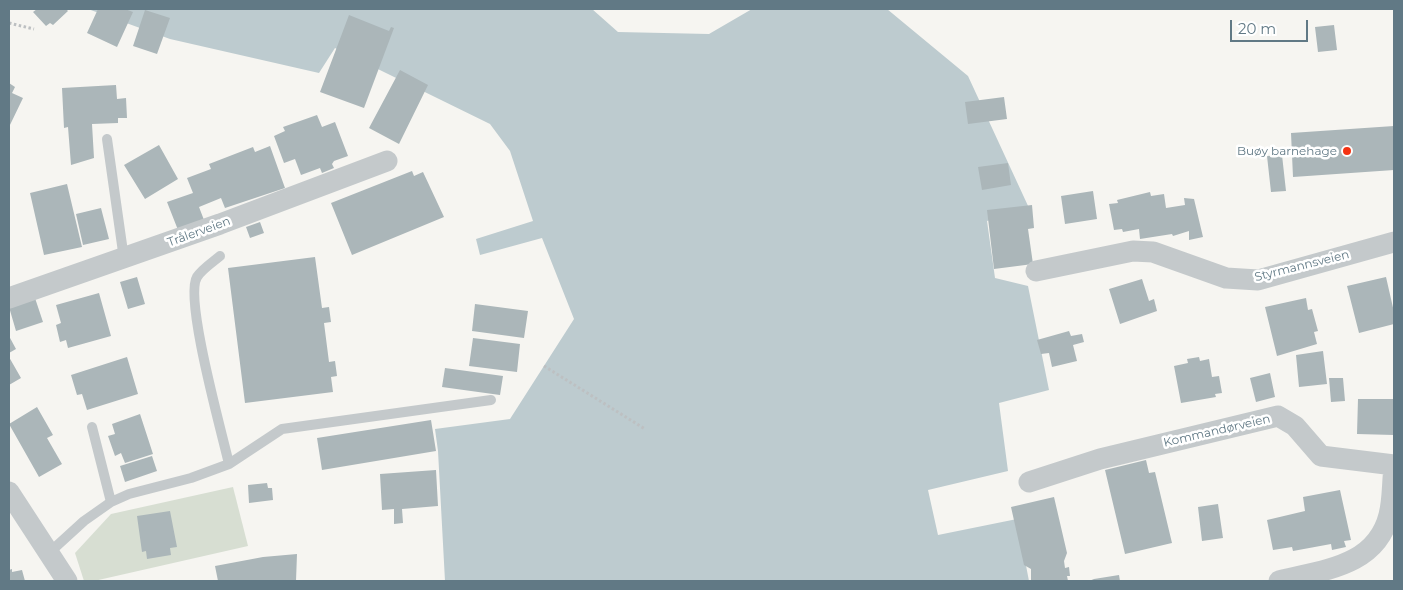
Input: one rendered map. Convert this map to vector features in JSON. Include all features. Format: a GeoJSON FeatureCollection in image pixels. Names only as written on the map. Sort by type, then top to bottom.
{"type":"FeatureCollection","features":[{"type":"Feature","properties":{"kind":"street","name":"Trålerveien"},"geometry":{"type":"LineString","coordinates":[[9,298],[124,259],[387,161]]}},
{"type":"Feature","properties":{"kind":"street","name":"Styrmannsveien"},"geometry":{"type":"LineString","coordinates":[[1036,271],[1133,251],[1153,252],[1226,278],[1258,280],[1394,242]]}},
{"type":"Feature","properties":{"kind":"street","name":"Kommandørveien"},"geometry":{"type":"LineString","coordinates":[[1029,482],[1100,459],[1278,416],[1295,426],[1321,456],[1394,467]]}},
{"type":"Feature","properties":{"kind":"street"},"geometry":{"type":"LineString","coordinates":[[1279,581],[1348,564],[1368,550],[1382,532],[1389,515],[1394,467]]}},
{"type":"Feature","properties":{"kind":"street"},"geometry":{"type":"LineString","coordinates":[[9,492],[50,552],[66,581]]}},
{"type":"Feature","properties":{"kind":"lane"},"geometry":{"type":"LineString","coordinates":[[107,139],[124,259]]}},
{"type":"Feature","properties":{"kind":"lane"},"geometry":{"type":"LineString","coordinates":[[220,256],[197,277],[194,287],[198,331],[229,464]]}},
{"type":"Feature","properties":{"kind":"lane"},"geometry":{"type":"LineString","coordinates":[[50,552],[84,521],[111,502],[129,494],[191,478],[229,464],[282,429],[491,400]]}},
{"type":"Feature","properties":{"kind":"lane"},"geometry":{"type":"LineString","coordinates":[[92,427],[111,502]]}},
{"type":"Feature","properties":{"kind":"path"},"geometry":{"type":"LineString","coordinates":[[9,23],[34,29]]}},
{"type":"Feature","properties":{"kind":"path"},"geometry":{"type":"LineString","coordinates":[[544,366],[645,429]]}},
{"type":"Feature","properties":{"kind":"shaded area"},"geometry":{"type":"Polygon","coordinates":[[[88,9],[592,9],[618,32],[709,34],[752,9],[887,9],[968,76],[1029,208],[987,221],[995,278],[1028,286],[1049,390],[999,403],[1008,471],[928,490],[938,535],[1017,519],[1029,581],[445,581],[438,451],[435,429],[510,419],[574,319],[542,238],[480,255],[476,239],[533,221],[510,151],[490,124],[335,48],[319,73],[170,39],[88,9]]]}},
{"type":"Feature","properties":{"kind":"shaded area"},"geometry":{"type":"Polygon","coordinates":[[[233,487],[248,546],[94,581],[84,581],[75,553],[111,514],[233,487]]]}},
{"type":"Feature","properties":{"kind":"building"},"geometry":{"type":"Polygon","coordinates":[[[37,9],[66,9],[68,11],[53,25],[50,23],[46,26],[33,12],[37,9]]]}},
{"type":"Feature","properties":{"kind":"building"},"geometry":{"type":"Polygon","coordinates":[[[98,9],[125,9],[133,12],[117,47],[87,33],[98,9]]]}},
{"type":"Feature","properties":{"kind":"building"},"geometry":{"type":"Polygon","coordinates":[[[145,10],[170,18],[157,54],[133,46],[145,10]]]}},
{"type":"Feature","properties":{"kind":"building"},"geometry":{"type":"Polygon","coordinates":[[[349,15],[389,31],[391,27],[394,28],[364,108],[320,92],[349,15]]]}},
{"type":"Feature","properties":{"kind":"building"},"geometry":{"type":"Polygon","coordinates":[[[1334,25],[1337,50],[1318,52],[1315,27],[1334,25]]]}},
{"type":"Feature","properties":{"kind":"building"},"geometry":{"type":"Polygon","coordinates":[[[400,70],[428,85],[399,144],[369,128],[400,70]]]}},
{"type":"Feature","properties":{"kind":"building"},"geometry":{"type":"Polygon","coordinates":[[[9,83],[15,87],[12,93],[23,98],[9,127],[9,83]]]}},
{"type":"Feature","properties":{"kind":"building"},"geometry":{"type":"Polygon","coordinates":[[[116,85],[117,99],[126,98],[127,118],[118,118],[118,123],[92,124],[94,158],[71,165],[68,127],[64,128],[62,88],[116,85]]]}},
{"type":"Feature","properties":{"kind":"building"},"geometry":{"type":"Polygon","coordinates":[[[1004,97],[1007,119],[968,124],[965,102],[1004,97]]]}},
{"type":"Feature","properties":{"kind":"building"},"geometry":{"type":"Polygon","coordinates":[[[317,115],[322,127],[335,122],[348,156],[334,161],[332,164],[334,168],[322,173],[320,168],[301,175],[295,159],[284,163],[274,136],[285,131],[283,127],[317,115]]]}},
{"type":"Feature","properties":{"kind":"building"},"geometry":{"type":"Polygon","coordinates":[[[1394,126],[1394,170],[1293,177],[1291,133],[1394,126]]]}},
{"type":"Feature","properties":{"kind":"building"},"geometry":{"type":"Polygon","coordinates":[[[159,145],[178,179],[145,199],[124,165],[159,145]]]}},
{"type":"Feature","properties":{"kind":"building"},"geometry":{"type":"Polygon","coordinates":[[[270,146],[285,188],[225,208],[221,198],[199,207],[204,220],[178,230],[167,202],[193,193],[187,178],[211,169],[209,164],[253,147],[255,152],[270,146]]]}},
{"type":"Feature","properties":{"kind":"building"},"geometry":{"type":"Polygon","coordinates":[[[1282,155],[1286,191],[1271,192],[1267,156],[1282,155]]]}},
{"type":"Feature","properties":{"kind":"building"},"geometry":{"type":"Polygon","coordinates":[[[1008,163],[1011,185],[982,190],[978,167],[1008,163]]]}},
{"type":"Feature","properties":{"kind":"building"},"geometry":{"type":"Polygon","coordinates":[[[412,171],[414,176],[423,172],[444,217],[352,255],[331,203],[412,171]]]}},
{"type":"Feature","properties":{"kind":"building"},"geometry":{"type":"Polygon","coordinates":[[[67,184],[82,247],[44,255],[30,193],[67,184]]]}},
{"type":"Feature","properties":{"kind":"building"},"geometry":{"type":"Polygon","coordinates":[[[1093,191],[1097,219],[1065,224],[1061,196],[1093,191]]]}},
{"type":"Feature","properties":{"kind":"building"},"geometry":{"type":"Polygon","coordinates":[[[1150,192],[1151,196],[1164,194],[1166,208],[1185,205],[1184,198],[1194,199],[1203,237],[1189,240],[1189,231],[1173,236],[1172,234],[1140,239],[1139,229],[1123,232],[1122,229],[1114,230],[1109,204],[1118,203],[1117,200],[1150,192]]]}},
{"type":"Feature","properties":{"kind":"building"},"geometry":{"type":"Polygon","coordinates":[[[1032,205],[1034,228],[1028,229],[1033,264],[994,269],[987,210],[1032,205]]]}},
{"type":"Feature","properties":{"kind":"building"},"geometry":{"type":"Polygon","coordinates":[[[101,208],[109,239],[83,245],[76,214],[101,208]]]}},
{"type":"Feature","properties":{"kind":"building"},"geometry":{"type":"Polygon","coordinates":[[[260,222],[264,233],[250,238],[246,227],[260,222]]]}},
{"type":"Feature","properties":{"kind":"building"},"geometry":{"type":"Polygon","coordinates":[[[315,257],[322,308],[329,307],[331,322],[324,323],[329,362],[335,361],[337,376],[331,377],[333,392],[245,403],[228,268],[315,257]]]}},
{"type":"Feature","properties":{"kind":"building"},"geometry":{"type":"Polygon","coordinates":[[[137,277],[145,304],[128,309],[120,282],[137,277]]]}},
{"type":"Feature","properties":{"kind":"building"},"geometry":{"type":"Polygon","coordinates":[[[1386,277],[1394,312],[1394,324],[1359,333],[1347,286],[1386,277]]]}},
{"type":"Feature","properties":{"kind":"building"},"geometry":{"type":"Polygon","coordinates":[[[1142,279],[1149,301],[1154,299],[1157,311],[1120,324],[1109,289],[1142,279]]]}},
{"type":"Feature","properties":{"kind":"building"},"geometry":{"type":"Polygon","coordinates":[[[99,293],[111,336],[68,348],[66,340],[60,342],[56,325],[61,323],[56,305],[99,293]]]}},
{"type":"Feature","properties":{"kind":"building"},"geometry":{"type":"Polygon","coordinates":[[[35,298],[43,322],[16,331],[9,307],[35,298]]]}},
{"type":"Feature","properties":{"kind":"building"},"geometry":{"type":"Polygon","coordinates":[[[1306,298],[1308,310],[1312,309],[1318,331],[1314,332],[1317,344],[1277,356],[1265,307],[1306,298]]]}},
{"type":"Feature","properties":{"kind":"building"},"geometry":{"type":"Polygon","coordinates":[[[475,304],[528,311],[524,338],[472,331],[475,304]]]}},
{"type":"Feature","properties":{"kind":"building"},"geometry":{"type":"Polygon","coordinates":[[[1069,331],[1071,336],[1082,334],[1084,342],[1073,345],[1077,361],[1052,367],[1049,353],[1041,354],[1037,340],[1069,331]]]}},
{"type":"Feature","properties":{"kind":"building"},"geometry":{"type":"Polygon","coordinates":[[[9,336],[16,349],[9,353],[9,336]]]}},
{"type":"Feature","properties":{"kind":"building"},"geometry":{"type":"Polygon","coordinates":[[[473,338],[520,344],[517,372],[469,366],[473,338]]]}},
{"type":"Feature","properties":{"kind":"building"},"geometry":{"type":"Polygon","coordinates":[[[1323,351],[1327,384],[1299,387],[1296,355],[1323,351]]]}},
{"type":"Feature","properties":{"kind":"building"},"geometry":{"type":"Polygon","coordinates":[[[9,357],[21,378],[9,385],[9,357]]]}},
{"type":"Feature","properties":{"kind":"building"},"geometry":{"type":"Polygon","coordinates":[[[127,357],[138,394],[87,410],[82,394],[77,395],[71,375],[127,357]]]}},
{"type":"Feature","properties":{"kind":"building"},"geometry":{"type":"Polygon","coordinates":[[[1199,357],[1200,361],[1209,359],[1212,377],[1219,376],[1222,393],[1215,394],[1216,397],[1181,403],[1174,366],[1188,363],[1187,359],[1199,357]]]}},
{"type":"Feature","properties":{"kind":"building"},"geometry":{"type":"Polygon","coordinates":[[[445,368],[503,376],[500,395],[442,387],[445,368]]]}},
{"type":"Feature","properties":{"kind":"building"},"geometry":{"type":"Polygon","coordinates":[[[1270,373],[1275,397],[1256,402],[1250,378],[1270,373]]]}},
{"type":"Feature","properties":{"kind":"building"},"geometry":{"type":"Polygon","coordinates":[[[1329,378],[1343,378],[1345,401],[1331,402],[1329,378]]]}},
{"type":"Feature","properties":{"kind":"building"},"geometry":{"type":"Polygon","coordinates":[[[1358,399],[1394,399],[1394,435],[1357,434],[1358,399]]]}},
{"type":"Feature","properties":{"kind":"building"},"geometry":{"type":"Polygon","coordinates":[[[37,407],[53,435],[47,438],[62,464],[39,477],[9,424],[37,407]]]}},
{"type":"Feature","properties":{"kind":"building"},"geometry":{"type":"Polygon","coordinates":[[[140,414],[153,454],[125,463],[121,453],[115,456],[108,436],[115,434],[112,424],[140,414]]]}},
{"type":"Feature","properties":{"kind":"building"},"geometry":{"type":"Polygon","coordinates":[[[431,420],[436,451],[322,470],[317,438],[431,420]]]}},
{"type":"Feature","properties":{"kind":"building"},"geometry":{"type":"Polygon","coordinates":[[[152,456],[157,471],[125,482],[120,466],[152,456]]]}},
{"type":"Feature","properties":{"kind":"building"},"geometry":{"type":"Polygon","coordinates":[[[1146,460],[1149,473],[1155,472],[1172,543],[1125,554],[1105,470],[1146,460]]]}},
{"type":"Feature","properties":{"kind":"building"},"geometry":{"type":"Polygon","coordinates":[[[436,470],[438,506],[402,509],[403,523],[394,524],[394,509],[382,510],[380,474],[436,470]]]}},
{"type":"Feature","properties":{"kind":"building"},"geometry":{"type":"Polygon","coordinates":[[[267,483],[268,488],[272,488],[273,500],[249,503],[248,485],[267,483]]]}},
{"type":"Feature","properties":{"kind":"building"},"geometry":{"type":"Polygon","coordinates":[[[1340,490],[1351,540],[1344,541],[1346,547],[1332,550],[1331,544],[1293,551],[1292,547],[1273,550],[1267,520],[1305,511],[1303,497],[1340,490]]]}},
{"type":"Feature","properties":{"kind":"building"},"geometry":{"type":"Polygon","coordinates":[[[1054,497],[1067,553],[1064,561],[1065,568],[1069,567],[1070,576],[1067,576],[1068,581],[1031,581],[1031,569],[1024,565],[1011,507],[1054,497]]]}},
{"type":"Feature","properties":{"kind":"building"},"geometry":{"type":"Polygon","coordinates":[[[1218,504],[1223,538],[1202,541],[1198,507],[1218,504]]]}},
{"type":"Feature","properties":{"kind":"building"},"geometry":{"type":"Polygon","coordinates":[[[170,511],[177,547],[170,548],[171,555],[147,559],[146,551],[142,552],[137,516],[170,511]]]}},
{"type":"Feature","properties":{"kind":"building"},"geometry":{"type":"Polygon","coordinates":[[[297,554],[296,581],[218,581],[215,566],[263,557],[297,554]]]}},
{"type":"Feature","properties":{"kind":"building"},"geometry":{"type":"Polygon","coordinates":[[[12,569],[12,572],[22,570],[25,581],[9,581],[9,570],[12,569]]]}},
{"type":"Feature","properties":{"kind":"building"},"geometry":{"type":"Polygon","coordinates":[[[1119,575],[1120,581],[1089,581],[1094,579],[1119,575]]]}},
{"type":"Feature","properties":{"kind":"place","name":"Buøy barnehage"},"geometry":{"type":"Point","coordinates":[1347,151]}}]}
